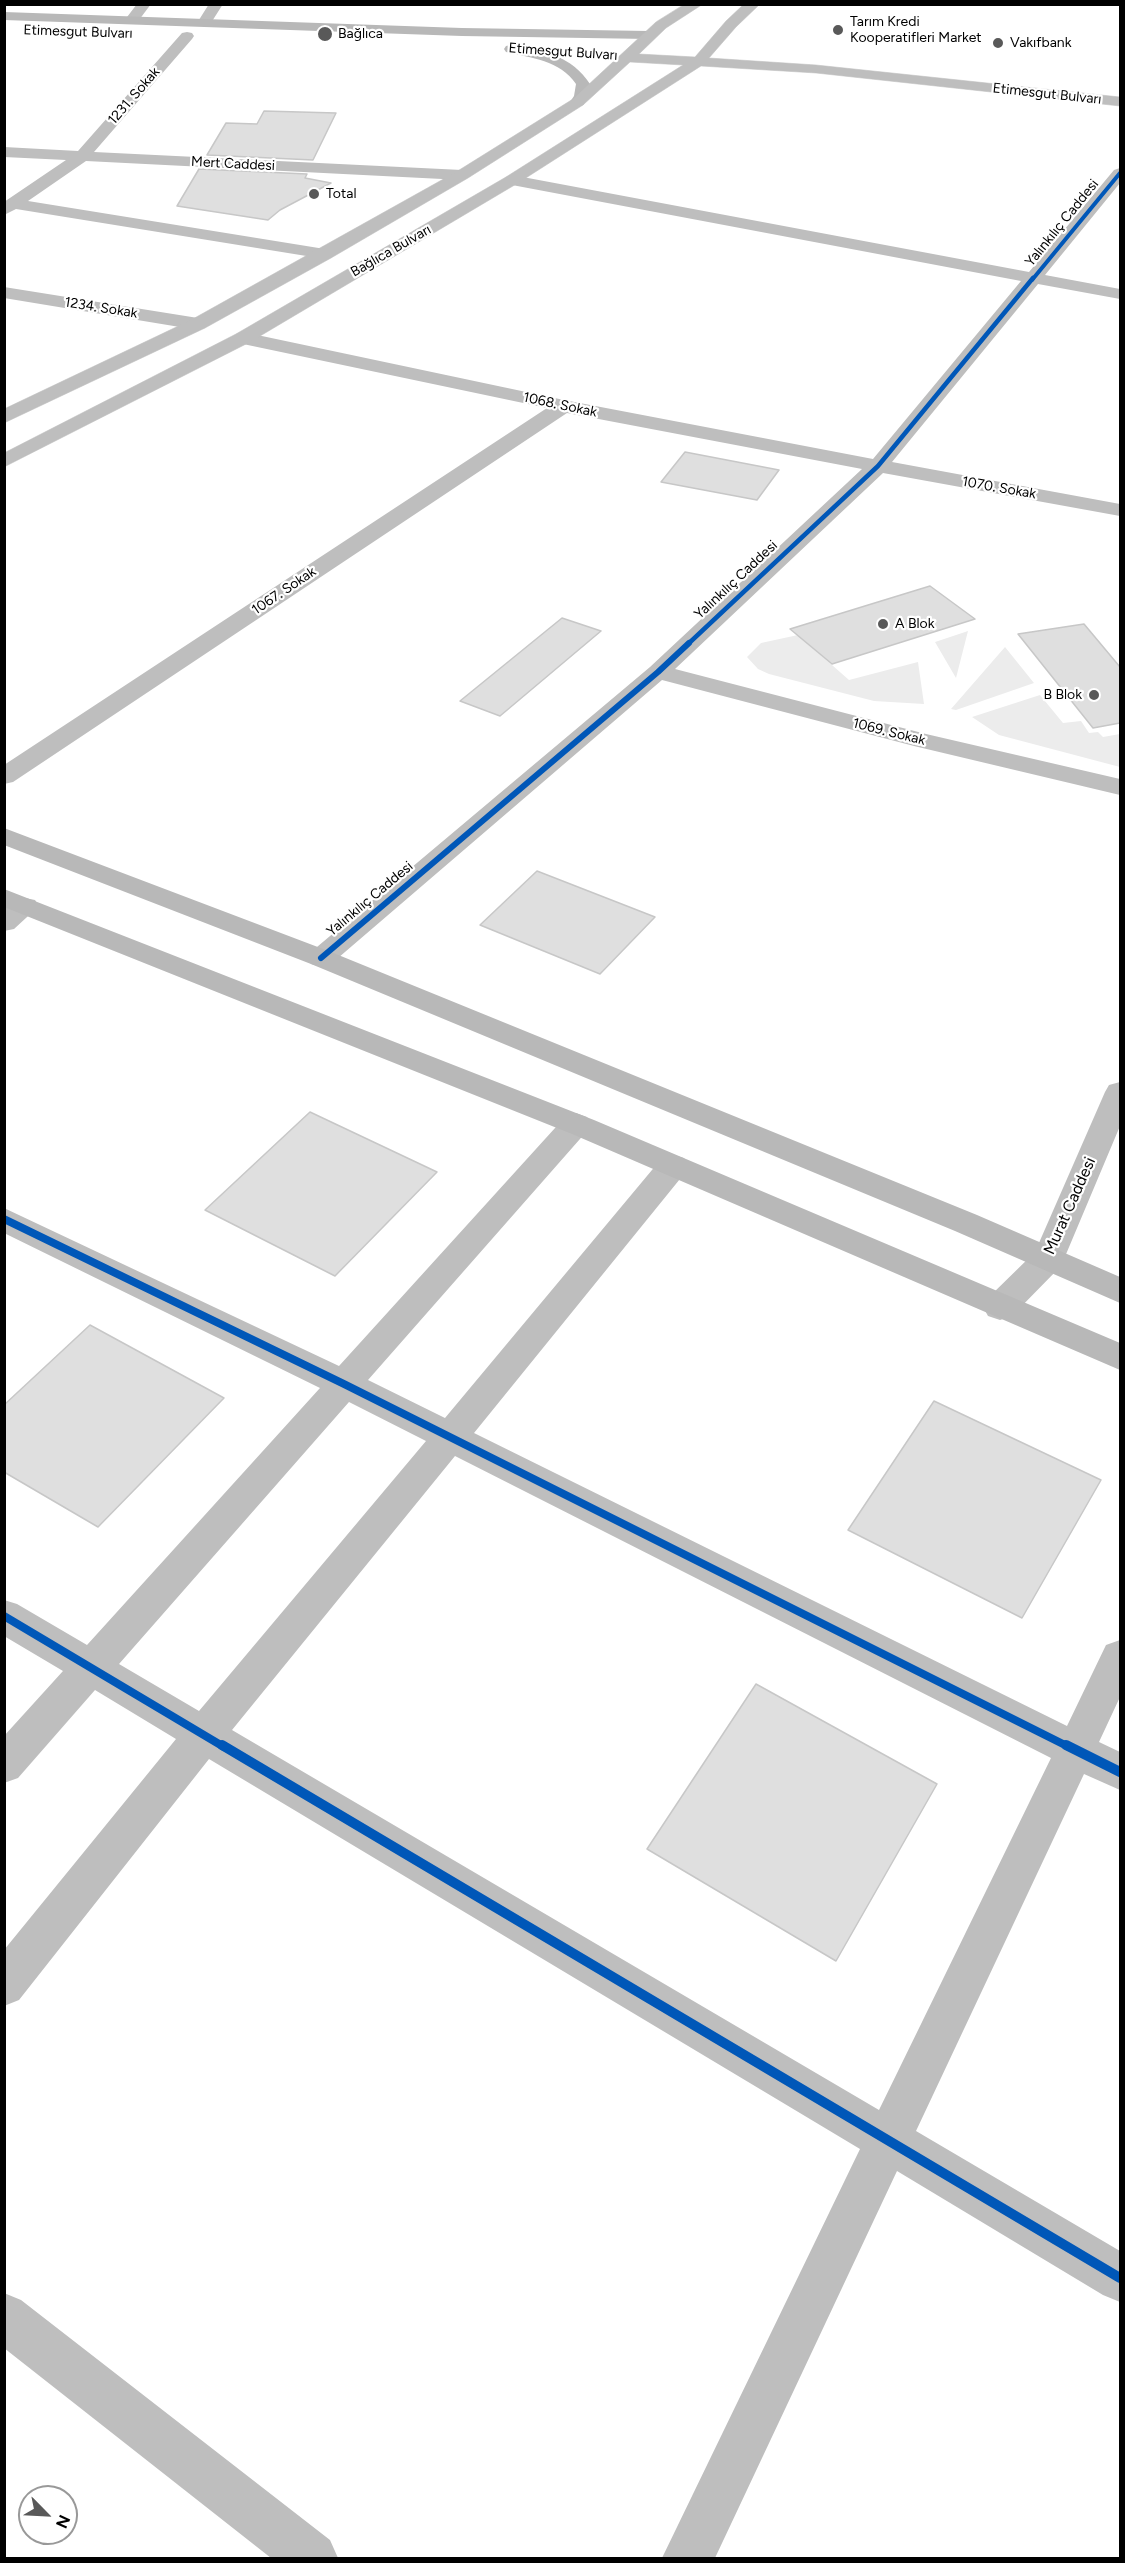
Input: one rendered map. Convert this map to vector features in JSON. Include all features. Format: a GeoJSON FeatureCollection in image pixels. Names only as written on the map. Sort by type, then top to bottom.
{"type":"FeatureCollection","features":[{"type":"Feature","properties":{"kind":"main road","name":"Etimesgut Bulvarı"},"geometry":{"type":"LineString","coordinates":[[4,16],[462,32],[649,35]]}},
{"type":"Feature","properties":{"kind":"main road","name":"Etimesgut Bulvarı"},"geometry":{"type":"LineString","coordinates":[[4,29],[464,47]]}},
{"type":"Feature","properties":{"kind":"main road","name":"Etimesgut Bulvarı"},"geometry":{"type":"LineString","coordinates":[[573,53],[505,48],[550,58],[575,73],[583,84],[582,96],[578,102]]}},
{"type":"Feature","properties":{"kind":"main road","name":"Etimesgut Bulvarı"},"geometry":{"type":"LineString","coordinates":[[607,55],[625,57]]}},
{"type":"Feature","properties":{"kind":"main road"},"geometry":{"type":"LineString","coordinates":[[4,836],[321,958],[1048,1259],[1120,1291]]}},
{"type":"Feature","properties":{"kind":"main road"},"geometry":{"type":"LineString","coordinates":[[11,909],[576,1124],[1120,1357]]}},
{"type":"Feature","properties":{"kind":"street"},"geometry":{"type":"LineString","coordinates":[[131,21],[144,4]]}},
{"type":"Feature","properties":{"kind":"street"},"geometry":{"type":"LineString","coordinates":[[204,23],[216,4]]}},
{"type":"Feature","properties":{"kind":"street","name":"Bağlıca Bulvarı"},"geometry":{"type":"LineString","coordinates":[[4,417],[198,324],[462,175],[578,102],[660,25],[696,4]]}},
{"type":"Feature","properties":{"kind":"street","name":"Bağlıca Bulvarı"},"geometry":{"type":"LineString","coordinates":[[4,461],[243,338],[512,180],[699,61],[753,4]]}},
{"type":"Feature","properties":{"kind":"street","name":"Etimesgut Bulvarı"},"geometry":{"type":"LineString","coordinates":[[649,35],[674,37]]}},
{"type":"Feature","properties":{"kind":"street","name":"1231. Sokak"},"geometry":{"type":"LineString","coordinates":[[10,207],[82,156],[187,36]]}},
{"type":"Feature","properties":{"kind":"street"},"geometry":{"type":"LineString","coordinates":[[695,38],[739,42]]}},
{"type":"Feature","properties":{"kind":"street","name":"Etimesgut Bulvarı"},"geometry":{"type":"LineString","coordinates":[[625,57],[816,69],[1120,102]]}},
{"type":"Feature","properties":{"kind":"street","name":"Mert Caddesi"},"geometry":{"type":"LineString","coordinates":[[4,152],[462,175]]}},
{"type":"Feature","properties":{"kind":"street","name":"Yalınkılıç Caddesi"},"geometry":{"type":"LineString","coordinates":[[321,958],[658,672],[878,466],[1120,173]]}},
{"type":"Feature","properties":{"kind":"street"},"geometry":{"type":"LineString","coordinates":[[512,180],[1120,294]]}},
{"type":"Feature","properties":{"kind":"street"},"geometry":{"type":"LineString","coordinates":[[10,207],[325,254]]}},
{"type":"Feature","properties":{"kind":"street","name":"1234. Sokak"},"geometry":{"type":"LineString","coordinates":[[4,292],[198,324]]}},
{"type":"Feature","properties":{"kind":"street","name":"1068. Sokak"},"geometry":{"type":"LineString","coordinates":[[243,338],[564,406],[878,466]]}},
{"type":"Feature","properties":{"kind":"street","name":"1067. Sokak"},"geometry":{"type":"LineString","coordinates":[[4,777],[564,406]]}},
{"type":"Feature","properties":{"kind":"street","name":"1070. Sokak"},"geometry":{"type":"LineString","coordinates":[[878,466],[1120,510]]}},
{"type":"Feature","properties":{"kind":"street","name":"1069. Sokak"},"geometry":{"type":"LineString","coordinates":[[658,672],[923,741],[1120,787]]}},
{"type":"Feature","properties":{"kind":"street","name":"Murat Caddesi"},"geometry":{"type":"LineString","coordinates":[[1000,1307],[1048,1259],[1120,1092]]}},
{"type":"Feature","properties":{"kind":"street"},"geometry":{"type":"LineString","coordinates":[[4,1765],[93,1668],[576,1124]]}},
{"type":"Feature","properties":{"kind":"street"},"geometry":{"type":"LineString","coordinates":[[4,1985],[206,1734],[673,1166]]}},
{"type":"Feature","properties":{"kind":"street"},"geometry":{"type":"LineString","coordinates":[[4,1219],[344,1384],[1120,1772]]}},
{"type":"Feature","properties":{"kind":"street"},"geometry":{"type":"LineString","coordinates":[[4,1616],[1120,2278]]}},
{"type":"Feature","properties":{"kind":"street"},"geometry":{"type":"LineString","coordinates":[[688,2559],[1120,1657]]}},
{"type":"Feature","properties":{"kind":"street"},"geometry":{"type":"LineString","coordinates":[[4,2318],[312,2559]]}},
{"type":"Feature","properties":{"kind":"shaded area"},"geometry":{"type":"Polygon","coordinates":[[[968,631],[956,678],[935,642],[968,631]]]}},
{"type":"Feature","properties":{"kind":"shaded area"},"geometry":{"type":"Polygon","coordinates":[[[798,635],[849,680],[918,662],[924,704],[874,701],[769,674],[758,669],[747,657],[761,643],[798,635]]]}},
{"type":"Feature","properties":{"kind":"shaded area"},"geometry":{"type":"Polygon","coordinates":[[[1005,647],[1034,683],[956,710],[951,709],[1005,647]]]}},
{"type":"Feature","properties":{"kind":"shaded area"},"geometry":{"type":"Polygon","coordinates":[[[1040,695],[1063,723],[1081,721],[1089,733],[1098,732],[1103,737],[1120,734],[1120,767],[999,735],[972,717],[1040,695]]]}},
{"type":"Feature","properties":{"kind":"building"},"geometry":{"type":"Polygon","coordinates":[[[264,111],[336,113],[313,160],[207,155],[226,123],[257,124],[264,111]]]}},
{"type":"Feature","properties":{"kind":"building"},"geometry":{"type":"Polygon","coordinates":[[[199,169],[307,174],[305,178],[331,183],[280,210],[268,220],[177,206],[199,169]]]}},
{"type":"Feature","properties":{"kind":"building"},"geometry":{"type":"Polygon","coordinates":[[[685,452],[779,470],[757,500],[661,482],[685,452]]]}},
{"type":"Feature","properties":{"kind":"building","name":"A Blok"},"geometry":{"type":"Polygon","coordinates":[[[930,586],[975,619],[832,664],[790,629],[930,586]]]}},
{"type":"Feature","properties":{"kind":"building"},"geometry":{"type":"Polygon","coordinates":[[[562,618],[601,631],[500,716],[460,701],[562,618]]]}},
{"type":"Feature","properties":{"kind":"building","name":"B Blok"},"geometry":{"type":"Polygon","coordinates":[[[1084,624],[1120,667],[1120,723],[1093,728],[1018,634],[1084,624]]]}},
{"type":"Feature","properties":{"kind":"building"},"geometry":{"type":"Polygon","coordinates":[[[537,871],[655,917],[600,974],[480,925],[537,871]]]}},
{"type":"Feature","properties":{"kind":"building"},"geometry":{"type":"Polygon","coordinates":[[[310,1112],[437,1172],[335,1276],[205,1210],[310,1112]]]}},
{"type":"Feature","properties":{"kind":"building"},"geometry":{"type":"Polygon","coordinates":[[[90,1325],[224,1398],[98,1527],[4,1472],[4,1405],[90,1325]]]}},
{"type":"Feature","properties":{"kind":"building"},"geometry":{"type":"Polygon","coordinates":[[[934,1401],[1101,1480],[1022,1618],[848,1530],[934,1401]]]}},
{"type":"Feature","properties":{"kind":"building"},"geometry":{"type":"Polygon","coordinates":[[[756,1684],[937,1784],[836,1961],[647,1849],[756,1684]]]}},
{"type":"Feature","properties":{"kind":"cycle path"},"geometry":{"type":"LineString","coordinates":[[321,958],[658,672],[878,466],[1120,173]]}},
{"type":"Feature","properties":{"kind":"cycle path"},"geometry":{"type":"LineString","coordinates":[[4,1219],[344,1384],[1120,1772]]}},
{"type":"Feature","properties":{"kind":"cycle path"},"geometry":{"type":"LineString","coordinates":[[4,1616],[1120,2278]]}},
{"type":"Feature","properties":{"kind":"place","name":"Tarım Kredi Kooperatifleri Market"},"geometry":{"type":"Point","coordinates":[838,30]}},
{"type":"Feature","properties":{"kind":"place","name":"Bağlıca"},"geometry":{"type":"Point","coordinates":[325,34]}},
{"type":"Feature","properties":{"kind":"place","name":"Vakıfbank"},"geometry":{"type":"Point","coordinates":[998,43]}},
{"type":"Feature","properties":{"kind":"place","name":"Total"},"geometry":{"type":"Point","coordinates":[314,194]}},
{"type":"Feature","properties":{"kind":"place","name":"A Blok"},"geometry":{"type":"Point","coordinates":[883,624]}},
{"type":"Feature","properties":{"kind":"place","name":"B Blok"},"geometry":{"type":"Point","coordinates":[1094,695]}}]}
